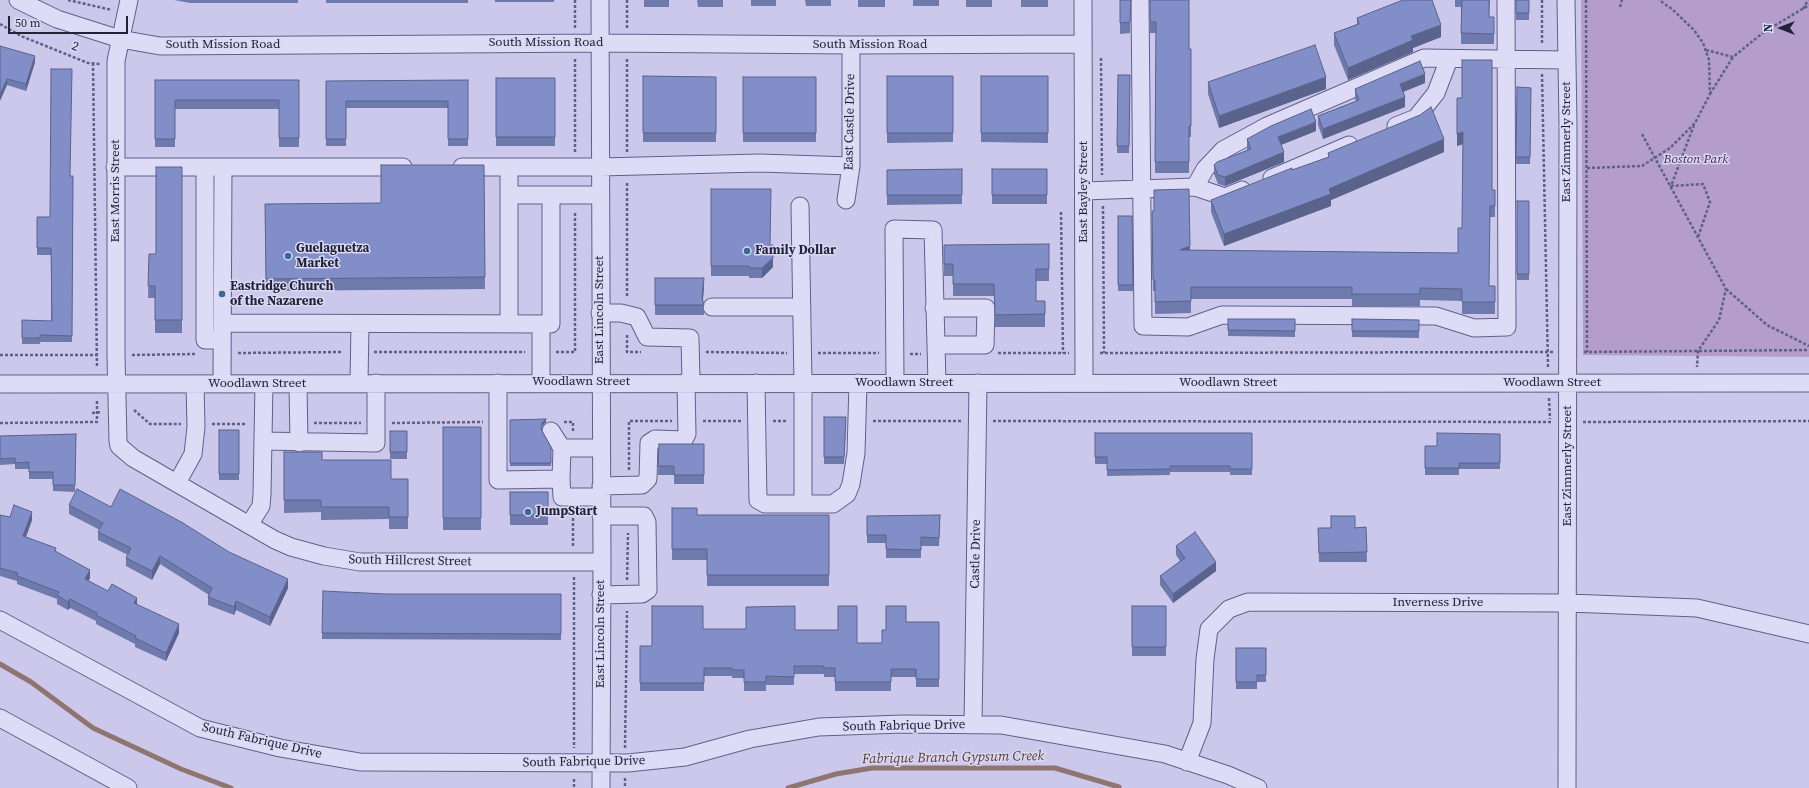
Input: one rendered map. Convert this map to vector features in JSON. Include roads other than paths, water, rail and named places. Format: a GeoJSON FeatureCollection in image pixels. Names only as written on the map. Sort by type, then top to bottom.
{"type":"FeatureCollection","features":[{"type":"Feature","properties":{"kind":"street","name":"South Mission Road"},"geometry":{"type":"LineString","coordinates":[[18,0],[57,19],[120,39],[160,46],[600,43],[851,45],[1083,44]]}},
{"type":"Feature","properties":{"kind":"street","name":"East Morris Street"},"geometry":{"type":"LineString","coordinates":[[116,384],[116,61],[129,0]]}},
{"type":"Feature","properties":{"kind":"street","name":"East Lincoln Street"},"geometry":{"type":"LineString","coordinates":[[600,0],[602,562],[600,788]]}},
{"type":"Feature","properties":{"kind":"street","name":"East Bayley Street"},"geometry":{"type":"LineString","coordinates":[[1083,0],[1084,383]]}},
{"type":"Feature","properties":{"kind":"street"},"geometry":{"type":"LineString","coordinates":[[1140,0],[1143,326],[1188,327],[1222,314],[1436,316],[1474,328],[1507,327],[1506,0]]}},
{"type":"Feature","properties":{"kind":"street","name":"East Zimmerly Street"},"geometry":{"type":"LineString","coordinates":[[1566,0],[1568,383],[1567,788]]}},
{"type":"Feature","properties":{"kind":"street","name":"East Castle Drive"},"geometry":{"type":"LineString","coordinates":[[846,200],[851,166],[851,45]]}},
{"type":"Feature","properties":{"kind":"street"},"geometry":{"type":"LineString","coordinates":[[1195,187],[1205,169],[1223,150],[1267,126],[1424,58],[1567,60]]}},
{"type":"Feature","properties":{"kind":"street"},"geometry":{"type":"LineString","coordinates":[[1084,192],[1195,187],[1225,197],[1416,118],[1436,93],[1449,59]]}},
{"type":"Feature","properties":{"kind":"street"},"geometry":{"type":"LineString","coordinates":[[446,167],[760,163],[851,166]]}},
{"type":"Feature","properties":{"kind":"street"},"geometry":{"type":"LineString","coordinates":[[115,167],[422,167]]}},
{"type":"Feature","properties":{"kind":"street"},"geometry":{"type":"LineString","coordinates":[[205,167],[205,340],[360,324],[551,324],[551,195]]}},
{"type":"Feature","properties":{"kind":"street"},"geometry":{"type":"LineString","coordinates":[[222,384],[223,167]]}},
{"type":"Feature","properties":{"kind":"street"},"geometry":{"type":"LineString","coordinates":[[509,167],[509,324]]}},
{"type":"Feature","properties":{"kind":"street"},"geometry":{"type":"LineString","coordinates":[[509,195],[600,196]]}},
{"type":"Feature","properties":{"kind":"street"},"geometry":{"type":"LineString","coordinates":[[800,206],[803,384],[803,504]]}},
{"type":"Feature","properties":{"kind":"street"},"geometry":{"type":"LineString","coordinates":[[895,383],[894,229],[933,230],[937,383]]}},
{"type":"Feature","properties":{"kind":"street"},"geometry":{"type":"LineString","coordinates":[[712,307],[802,307]]}},
{"type":"Feature","properties":{"kind":"street"},"geometry":{"type":"LineString","coordinates":[[934,308],[986,308],[985,345],[936,349]]}},
{"type":"Feature","properties":{"kind":"street"},"geometry":{"type":"LineString","coordinates":[[600,313],[621,313],[637,318],[647,337],[690,338],[687,434],[684,440],[655,439],[649,443],[648,479],[642,485],[573,497],[562,497],[558,442],[601,448]]}},
{"type":"Feature","properties":{"kind":"street"},"geometry":{"type":"LineString","coordinates":[[263,441],[299,443],[376,443],[376,423],[368,384],[359,352],[360,324]]}},
{"type":"Feature","properties":{"kind":"street"},"geometry":{"type":"LineString","coordinates":[[540,324],[541,382]]}},
{"type":"Feature","properties":{"kind":"street","name":"Woodlawn Street"},"geometry":{"type":"LineString","coordinates":[[0,384],[368,384],[541,382],[803,384],[1809,383]]}},
{"type":"Feature","properties":{"kind":"street"},"geometry":{"type":"LineString","coordinates":[[498,383],[505,440],[498,480],[561,479]]}},
{"type":"Feature","properties":{"kind":"street"},"geometry":{"type":"LineString","coordinates":[[756,383],[758,500],[765,504],[833,504],[847,494],[851,484],[856,453],[858,383]]}},
{"type":"Feature","properties":{"kind":"street","name":"Castle Drive"},"geometry":{"type":"LineString","coordinates":[[973,725],[978,383]]}},
{"type":"Feature","properties":{"kind":"street","name":"South Hillcrest Street"},"geometry":{"type":"LineString","coordinates":[[116,384],[119,446],[133,458],[249,525],[291,547],[348,561],[602,562]]}},
{"type":"Feature","properties":{"kind":"street"},"geometry":{"type":"LineString","coordinates":[[177,483],[193,454],[196,424],[195,384]]}},
{"type":"Feature","properties":{"kind":"street"},"geometry":{"type":"LineString","coordinates":[[249,525],[261,506],[264,384]]}},
{"type":"Feature","properties":{"kind":"street"},"geometry":{"type":"LineString","coordinates":[[298,384],[299,443]]}},
{"type":"Feature","properties":{"kind":"street"},"geometry":{"type":"LineString","coordinates":[[601,516],[644,516],[647,522],[648,590],[642,594],[602,594]]}},
{"type":"Feature","properties":{"kind":"street","name":"Inverness Drive"},"geometry":{"type":"LineString","coordinates":[[1187,762],[1202,723],[1205,659],[1209,629],[1228,609],[1248,602],[1568,603],[1697,608],[1809,634]]}},
{"type":"Feature","properties":{"kind":"street","name":"South Fabrique Drive"},"geometry":{"type":"LineString","coordinates":[[0,620],[200,728],[280,748],[360,762],[628,764],[685,757],[750,738],[819,727],[903,724],[1001,725],[1165,754],[1228,775],[1258,788]]}},
{"type":"Feature","properties":{"kind":"street"},"geometry":{"type":"LineString","coordinates":[[0,718],[106,778],[128,788]]}},
{"type":"Feature","properties":{"kind":"waterway","name":"Fabrique Branch Gypsum Creek"},"geometry":{"type":"LineString","coordinates":[[0,664],[31,682],[93,728],[181,769],[231,788]]}},
{"type":"Feature","properties":{"kind":"waterway","name":"Fabrique Branch Gypsum Creek"},"geometry":{"type":"LineString","coordinates":[[788,788],[836,774],[872,768],[1055,768],[1119,787]]}},
{"type":"Feature","properties":{"kind":"place","name":"Family Dollar"},"geometry":{"type":"Point","coordinates":[747,251]}},
{"type":"Feature","properties":{"kind":"place","name":"Guelaguetza Market"},"geometry":{"type":"Point","coordinates":[288,256]}},
{"type":"Feature","properties":{"kind":"place","name":"Eastridge Church of the Nazarene"},"geometry":{"type":"Point","coordinates":[222,294]}},
{"type":"Feature","properties":{"kind":"place","name":"JumpStart"},"geometry":{"type":"Point","coordinates":[528,512]}},
{"type":"Feature","properties":{"kind":"park label","name":"Boston Park"},"geometry":{"type":"Point","coordinates":[1696,160]}}]}
